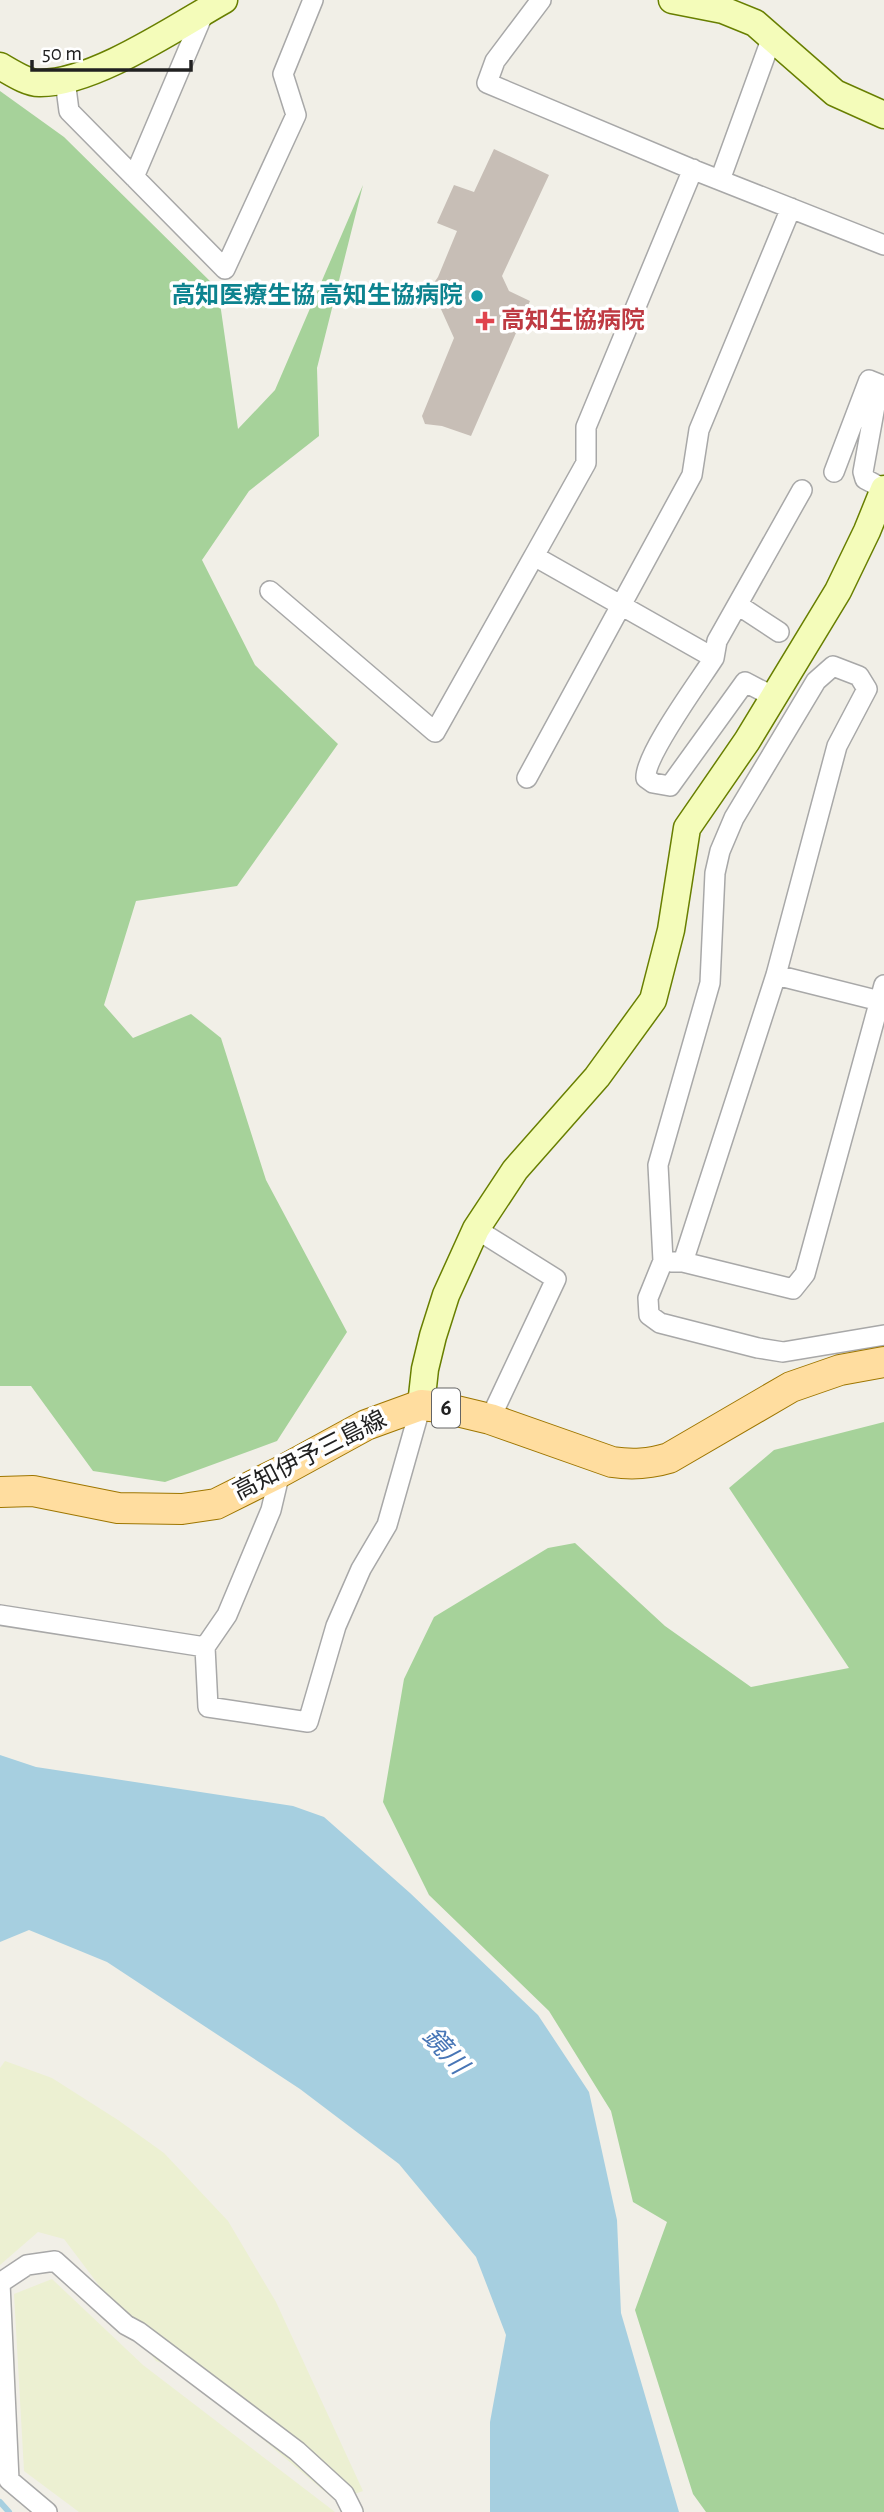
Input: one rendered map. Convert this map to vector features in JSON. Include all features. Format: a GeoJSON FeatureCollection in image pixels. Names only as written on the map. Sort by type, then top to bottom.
{"type":"FeatureCollection","features":[{"type":"Feature","properties":{"kind":"main road","name":"高知伊予三島線"},"geometry":{"type":"LineString","coordinates":[[0,1492],[33,1491],[118,1508],[182,1510],[216,1504],[366,1425],[421,1405],[490,1419],[612,1462],[651,1464],[678,1453],[791,1387],[840,1370],[884,1362]]}},
{"type":"Feature","properties":{"kind":"street"},"geometry":{"type":"LineString","coordinates":[[65,80],[69,111],[225,269],[296,115],[283,74],[313,0]]}},
{"type":"Feature","properties":{"kind":"street"},"geometry":{"type":"LineString","coordinates":[[541,0],[495,61],[487,83],[884,245]]}},
{"type":"Feature","properties":{"kind":"street"},"geometry":{"type":"LineString","coordinates":[[675,0],[723,10],[755,23],[835,93],[884,115]]}},
{"type":"Feature","properties":{"kind":"street"},"geometry":{"type":"LineString","coordinates":[[134,177],[215,5]]}},
{"type":"Feature","properties":{"kind":"street"},"geometry":{"type":"LineString","coordinates":[[0,66],[37,83],[65,80],[96,71],[215,5]]}},
{"type":"Feature","properties":{"kind":"street"},"geometry":{"type":"LineString","coordinates":[[720,180],[772,37]]}},
{"type":"Feature","properties":{"kind":"street"},"geometry":{"type":"LineString","coordinates":[[270,591],[435,732],[586,463],[586,427],[693,169]]}},
{"type":"Feature","properties":{"kind":"street"},"geometry":{"type":"LineString","coordinates":[[527,778],[692,475],[699,430],[791,208]]}},
{"type":"Feature","properties":{"kind":"street"},"geometry":{"type":"LineString","coordinates":[[280,1472],[271,1510],[227,1615],[205,1647],[208,1707],[307,1722],[336,1626],[361,1569],[387,1525],[421,1405],[425,1369],[433,1336],[446,1295],[476,1229],[515,1170],[597,1077],[653,1000],[671,930],[687,828],[774,697],[838,591],[867,531],[884,489],[865,479],[863,472],[879,384],[869,380],[834,472]]}},
{"type":"Feature","properties":{"kind":"street"},"geometry":{"type":"LineString","coordinates":[[774,697],[745,682],[670,786],[653,783],[646,778],[645,770],[654,751],[714,658],[718,641],[802,490]]}},
{"type":"Feature","properties":{"kind":"street"},"geometry":{"type":"LineString","coordinates":[[534,556],[714,658]]}},
{"type":"Feature","properties":{"kind":"street"},"geometry":{"type":"LineString","coordinates":[[738,605],[779,632]]}},
{"type":"Feature","properties":{"kind":"street"},"geometry":{"type":"LineString","coordinates":[[683,1262],[776,975],[837,746],[867,689],[859,676],[833,666],[816,681],[734,818],[720,852],[715,873],[710,983],[658,1165],[663,1261],[648,1298],[649,1315],[660,1323],[783,1352],[884,1335]]}},
{"type":"Feature","properties":{"kind":"street"},"geometry":{"type":"LineString","coordinates":[[663,1261],[683,1262],[793,1289],[805,1274],[882,996],[776,975]]}},
{"type":"Feature","properties":{"kind":"street"},"geometry":{"type":"LineString","coordinates":[[476,1229],[556,1279],[490,1419]]}},
{"type":"Feature","properties":{"kind":"street"},"geometry":{"type":"LineString","coordinates":[[0,1615],[205,1647]]}},
{"type":"Feature","properties":{"kind":"street"},"geometry":{"type":"LineString","coordinates":[[47,2512],[9,2480],[0,2283],[27,2264],[55,2261],[126,2325],[298,2451],[344,2494],[353,2512]]}},
{"type":"Feature","properties":{"kind":"green space"},"geometry":{"type":"Polygon","coordinates":[[[0,91],[64,137],[218,289],[238,429],[275,390],[363,185],[317,368],[319,436],[249,491],[202,560],[255,665],[338,744],[237,886],[136,901],[104,1005],[133,1038],[191,1014],[221,1038],[266,1180],[347,1332],[277,1441],[165,1482],[93,1471],[31,1386],[0,1386],[0,91]]]}},
{"type":"Feature","properties":{"kind":"green space"},"geometry":{"type":"Polygon","coordinates":[[[884,1422],[884,2512],[706,2512],[693,2494],[635,2310],[667,2222],[633,2202],[611,2111],[549,2011],[429,1895],[383,1802],[404,1679],[434,1617],[548,1548],[575,1543],[665,1626],[751,1687],[849,1668],[729,1488],[774,1450],[884,1422]]]}},
{"type":"Feature","properties":{"kind":"green space"},"geometry":{"type":"Polygon","coordinates":[[[5,2061],[52,2078],[164,2153],[228,2221],[276,2302],[363,2491],[336,2501],[181,2370],[156,2361],[64,2239],[38,2232],[0,2265],[0,2068],[5,2061]]]}},
{"type":"Feature","properties":{"kind":"green space"},"geometry":{"type":"Polygon","coordinates":[[[52,2279],[143,2365],[335,2512],[79,2512],[24,2471],[14,2294],[52,2279]]]}},
{"type":"Feature","properties":{"kind":"water","name":"鏡川"},"geometry":{"type":"Polygon","coordinates":[[[0,1755],[36,1767],[293,1806],[324,1817],[410,1893],[538,2015],[589,2092],[617,2220],[621,2313],[679,2512],[490,2512],[490,2422],[506,2335],[476,2257],[399,2164],[300,2089],[107,1962],[29,1930],[0,1942],[0,1755]]]}},
{"type":"Feature","properties":{"kind":"building","name":"高知医療生協 高知生協病院"},"geometry":{"type":"Polygon","coordinates":[[[494,149],[549,175],[502,276],[509,291],[530,301],[471,436],[442,426],[425,424],[422,416],[454,338],[431,287],[438,277],[457,231],[437,223],[454,185],[474,192],[494,149]]]}},
{"type":"Feature","properties":{"kind":"waterway"},"geometry":{"type":"LineString","coordinates":[[0,2502],[9,2512]]}},
{"type":"Feature","properties":{"kind":"place","name":"高知医療生協 高知生協病院"},"geometry":{"type":"Point","coordinates":[477,296]}},
{"type":"Feature","properties":{"kind":"place","name":"高知生協病院"},"geometry":{"type":"Point","coordinates":[485,321]}}]}
